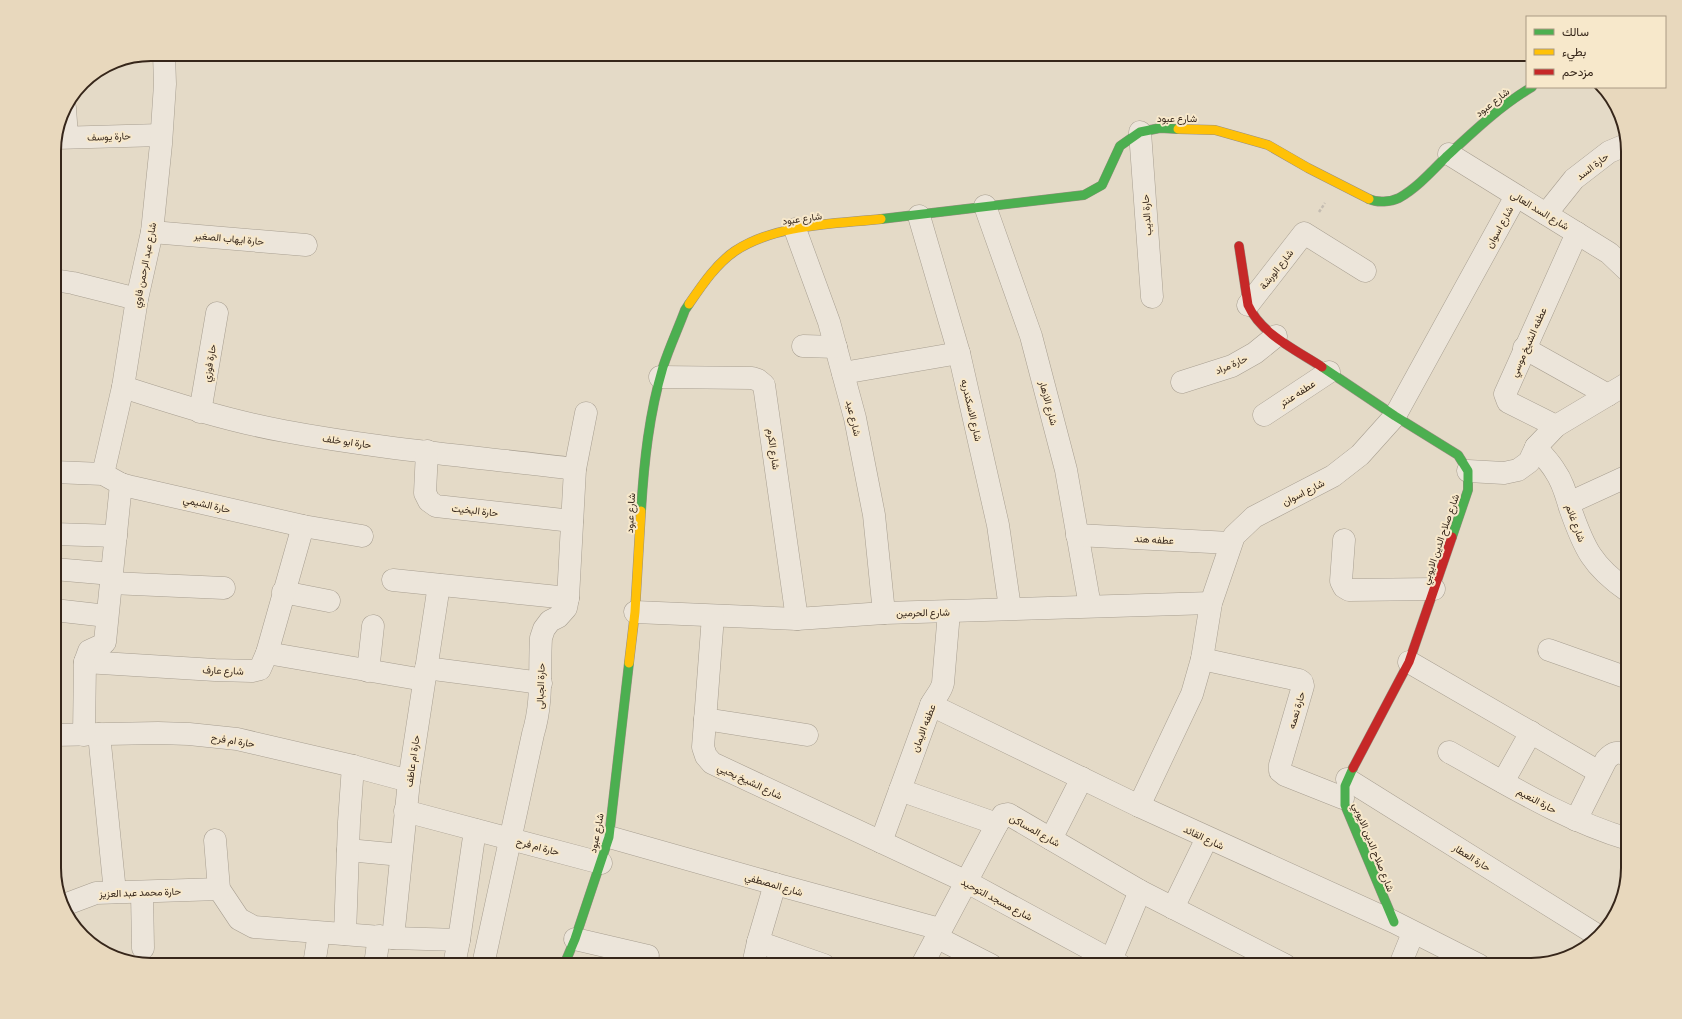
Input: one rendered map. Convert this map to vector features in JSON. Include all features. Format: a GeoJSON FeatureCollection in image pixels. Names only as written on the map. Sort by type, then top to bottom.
{"type":"FeatureCollection","features":[{"type":"Feature","properties":{"kind":"street","name":"شارع عبد الرحمن فاوي"},"geometry":{"type":"LineString","coordinates":[[85,662],[89,651],[105,642],[116,536],[112,479],[123,387],[137,299],[152,232],[165,84],[164,61]]}},
{"type":"Feature","properties":{"kind":"street","name":"شارع عبود"},"geometry":{"type":"LineString","coordinates":[[567,958],[575,939],[609,837],[635,612],[644,460],[660,377],[685,310],[706,278],[735,251],[770,234],[919,216],[985,206],[1084,195],[1102,185],[1120,146],[1140,132],[1160,128],[1215,130],[1268,145],[1375,202],[1397,199],[1415,187],[1474,131],[1509,101],[1530,88]]}},
{"type":"Feature","properties":{"kind":"street","name":"حارة الديب"},"geometry":{"type":"LineString","coordinates":[[1140,132],[1152,297]]}},
{"type":"Feature","properties":{"kind":"street","name":"حارة يوسف"},"geometry":{"type":"LineString","coordinates":[[62,138],[161,135]]}},
{"type":"Feature","properties":{"kind":"street","name":"حارة السد"},"geometry":{"type":"LineString","coordinates":[[1546,214],[1574,179],[1609,152],[1621,147]]}},
{"type":"Feature","properties":{"kind":"street","name":"شارع السد العالى"},"geometry":{"type":"LineString","coordinates":[[1449,154],[1621,260]]}},
{"type":"Feature","properties":{"kind":"street","name":"شارع اسوان"},"geometry":{"type":"LineString","coordinates":[[1139,806],[1192,694],[1202,659],[1211,603],[1230,543],[1234,536],[1254,517],[1333,476],[1360,455],[1395,416],[1516,196]]}},
{"type":"Feature","properties":{"kind":"street","name":"شارع الازهار"},"geometry":{"type":"LineString","coordinates":[[985,206],[1031,336],[1066,470],[1090,606]]}},
{"type":"Feature","properties":{"kind":"street","name":"شارع الاسكندريه"},"geometry":{"type":"LineString","coordinates":[[919,216],[959,353],[998,525],[1010,608]]}},
{"type":"Feature","properties":{"kind":"street","name":"شارع عيد"},"geometry":{"type":"LineString","coordinates":[[795,230],[829,322],[855,418],[874,515],[884,613]]}},
{"type":"Feature","properties":{"kind":"street","name":"حارة ايهاب الصغير"},"geometry":{"type":"LineString","coordinates":[[152,232],[306,245]]}},
{"type":"Feature","properties":{"kind":"street"},"geometry":{"type":"LineString","coordinates":[[1304,233],[1365,270]]}},
{"type":"Feature","properties":{"kind":"street","name":"شارع الورشة"},"geometry":{"type":"LineString","coordinates":[[1248,305],[1304,233]]}},
{"type":"Feature","properties":{"kind":"street","name":"عطفه الشيخ موسي"},"geometry":{"type":"LineString","coordinates":[[1556,426],[1508,402],[1505,394],[1524,348],[1577,233]]}},
{"type":"Feature","properties":{"kind":"street"},"geometry":{"type":"LineString","coordinates":[[1239,246],[1248,305],[1257,321],[1263,328],[1395,416],[1458,455],[1468,471],[1504,473],[1518,470],[1529,462],[1536,447],[1556,426],[1621,387]]}},
{"type":"Feature","properties":{"kind":"street"},"geometry":{"type":"LineString","coordinates":[[61,281],[73,282],[137,299]]}},
{"type":"Feature","properties":{"kind":"street","name":"حارة فوزي"},"geometry":{"type":"LineString","coordinates":[[200,412],[217,313]]}},
{"type":"Feature","properties":{"kind":"street","name":"حارة مراد"},"geometry":{"type":"LineString","coordinates":[[1182,382],[1232,366],[1255,353],[1276,336]]}},
{"type":"Feature","properties":{"kind":"street"},"geometry":{"type":"LineString","coordinates":[[803,346],[836,347]]}},
{"type":"Feature","properties":{"kind":"street"},"geometry":{"type":"LineString","coordinates":[[1524,348],[1608,395]]}},
{"type":"Feature","properties":{"kind":"street"},"geometry":{"type":"LineString","coordinates":[[843,373],[959,353]]}},
{"type":"Feature","properties":{"kind":"street","name":"عطفه عنتر"},"geometry":{"type":"LineString","coordinates":[[1264,415],[1329,372]]}},
{"type":"Feature","properties":{"kind":"street","name":"شارع الكرم"},"geometry":{"type":"LineString","coordinates":[[660,377],[752,378],[758,380],[764,385],[797,619]]}},
{"type":"Feature","properties":{"kind":"street","name":"حارة ابو خلف"},"geometry":{"type":"LineString","coordinates":[[123,387],[200,412],[283,431],[427,451],[575,469]]}},
{"type":"Feature","properties":{"kind":"street","name":"حارة الجبالى"},"geometry":{"type":"LineString","coordinates":[[484,958],[538,716],[541,638],[544,629],[550,621],[558,617],[566,608],[568,598],[575,469],[586,413]]}},
{"type":"Feature","properties":{"kind":"street","name":"شارع غانم"},"geometry":{"type":"LineString","coordinates":[[1536,447],[1556,471],[1564,488],[1580,539],[1592,560],[1609,578],[1621,586]]}},
{"type":"Feature","properties":{"kind":"street","name":"حارة البخيت"},"geometry":{"type":"LineString","coordinates":[[427,451],[425,493],[429,501],[436,506],[572,521]]}},
{"type":"Feature","properties":{"kind":"street","name":"شارع صلاح الدين الايوبي"},"geometry":{"type":"LineString","coordinates":[[1394,922],[1366,857],[1345,789],[1409,662],[1468,490],[1468,471]]}},
{"type":"Feature","properties":{"kind":"street","name":"حارة الشيمي"},"geometry":{"type":"LineString","coordinates":[[61,473],[112,479],[303,526],[362,536]]}},
{"type":"Feature","properties":{"kind":"street"},"geometry":{"type":"LineString","coordinates":[[1569,503],[1621,479]]}},
{"type":"Feature","properties":{"kind":"street","name":"شارع عارف"},"geometry":{"type":"LineString","coordinates":[[85,662],[252,671],[260,669],[267,653],[283,592],[303,526]]}},
{"type":"Feature","properties":{"kind":"street"},"geometry":{"type":"LineString","coordinates":[[61,534],[116,536]]}},
{"type":"Feature","properties":{"kind":"street","name":"عطفه هند"},"geometry":{"type":"LineString","coordinates":[[1077,535],[1230,543]]}},
{"type":"Feature","properties":{"kind":"street"},"geometry":{"type":"LineString","coordinates":[[1344,540],[1341,581],[1344,587],[1349,590],[1434,588]]}},
{"type":"Feature","properties":{"kind":"street"},"geometry":{"type":"LineString","coordinates":[[61,570],[111,578],[224,588]]}},
{"type":"Feature","properties":{"kind":"street"},"geometry":{"type":"LineString","coordinates":[[393,580],[568,598]]}},
{"type":"Feature","properties":{"kind":"street","name":"حارة ام عاطف"},"geometry":{"type":"LineString","coordinates":[[378,958],[386,937],[401,854],[408,781],[439,585]]}},
{"type":"Feature","properties":{"kind":"street"},"geometry":{"type":"LineString","coordinates":[[283,592],[329,601]]}},
{"type":"Feature","properties":{"kind":"street","name":"شارع الحرمين"},"geometry":{"type":"LineString","coordinates":[[635,612],[797,619],[884,613],[949,612],[1010,608],[1211,603]]}},
{"type":"Feature","properties":{"kind":"street"},"geometry":{"type":"LineString","coordinates":[[61,611],[107,616]]}},
{"type":"Feature","properties":{"kind":"street","name":"عطفه الايمان"},"geometry":{"type":"LineString","coordinates":[[881,842],[931,705],[941,691],[949,612]]}},
{"type":"Feature","properties":{"kind":"street","name":"شارع الشيخ يحيي"},"geometry":{"type":"LineString","coordinates":[[713,616],[703,747],[706,756],[712,763],[881,842]]}},
{"type":"Feature","properties":{"kind":"street"},"geometry":{"type":"LineString","coordinates":[[368,671],[372,626]]}},
{"type":"Feature","properties":{"kind":"street"},"geometry":{"type":"LineString","coordinates":[[1549,650],[1621,676]]}},
{"type":"Feature","properties":{"kind":"street"},"geometry":{"type":"LineString","coordinates":[[267,653],[368,671],[540,683]]}},
{"type":"Feature","properties":{"kind":"street","name":"حارة نعمه"},"geometry":{"type":"LineString","coordinates":[[1202,659],[1299,680],[1302,682],[1303,686],[1280,765],[1280,771],[1285,775],[1345,789]]}},
{"type":"Feature","properties":{"kind":"street"},"geometry":{"type":"LineString","coordinates":[[85,662],[91,734],[115,892]]}},
{"type":"Feature","properties":{"kind":"street"},"geometry":{"type":"LineString","coordinates":[[1409,662],[1599,772]]}},
{"type":"Feature","properties":{"kind":"street","name":"شارع القائد"},"geometry":{"type":"LineString","coordinates":[[931,705],[1207,838],[1394,922],[1465,958]]}},
{"type":"Feature","properties":{"kind":"street"},"geometry":{"type":"LineString","coordinates":[[705,719],[807,735]]}},
{"type":"Feature","properties":{"kind":"street"},"geometry":{"type":"LineString","coordinates":[[1503,782],[1531,732]]}},
{"type":"Feature","properties":{"kind":"street","name":"حارة ام فرح"},"geometry":{"type":"LineString","coordinates":[[61,735],[158,733],[189,734],[237,739],[353,766],[408,781]]}},
{"type":"Feature","properties":{"kind":"street","name":"حارة النعيم"},"geometry":{"type":"LineString","coordinates":[[1449,752],[1576,820],[1621,837]]}},
{"type":"Feature","properties":{"kind":"street"},"geometry":{"type":"LineString","coordinates":[[1576,820],[1599,772],[1611,754],[1618,752],[1621,753]]}},
{"type":"Feature","properties":{"kind":"street"},"geometry":{"type":"LineString","coordinates":[[345,934],[353,766]]}},
{"type":"Feature","properties":{"kind":"street"},"geometry":{"type":"LineString","coordinates":[[1051,839],[1082,778]]}},
{"type":"Feature","properties":{"kind":"street","name":"حارة العطار"},"geometry":{"type":"LineString","coordinates":[[1345,789],[1594,933]]}},
{"type":"Feature","properties":{"kind":"street"},"geometry":{"type":"LineString","coordinates":[[900,790],[997,824]]}},
{"type":"Feature","properties":{"kind":"street","name":"حارة ام فرح"},"geometry":{"type":"LineString","coordinates":[[405,811],[601,863]]}},
{"type":"Feature","properties":{"kind":"street","name":"شارع المساكن"},"geometry":{"type":"LineString","coordinates":[[926,958],[997,824],[1003,815],[1008,814],[1140,890],[1271,958]]}},
{"type":"Feature","properties":{"kind":"street"},"geometry":{"type":"LineString","coordinates":[[455,958],[476,830]]}},
{"type":"Feature","properties":{"kind":"street","name":"شارع المصطفي"},"geometry":{"type":"LineString","coordinates":[[609,837],[775,884],[938,933],[979,958]]}},
{"type":"Feature","properties":{"kind":"street"},"geometry":{"type":"LineString","coordinates":[[1173,908],[1207,838]]}},
{"type":"Feature","properties":{"kind":"street"},"geometry":{"type":"LineString","coordinates":[[215,840],[219,890],[239,919],[254,927],[319,933],[459,940]]}},
{"type":"Feature","properties":{"kind":"street","name":"شارع مسجد التوحيد"},"geometry":{"type":"LineString","coordinates":[[881,842],[966,882],[1104,958]]}},
{"type":"Feature","properties":{"kind":"street"},"geometry":{"type":"LineString","coordinates":[[348,850],[401,854]]}},
{"type":"Feature","properties":{"kind":"street"},"geometry":{"type":"LineString","coordinates":[[755,958],[775,884]]}},
{"type":"Feature","properties":{"kind":"street","name":"حارة محمد عبد العزيز"},"geometry":{"type":"LineString","coordinates":[[70,907],[96,893],[219,890]]}},
{"type":"Feature","properties":{"kind":"street"},"geometry":{"type":"LineString","coordinates":[[1115,958],[1140,890]]}},
{"type":"Feature","properties":{"kind":"street"},"geometry":{"type":"LineString","coordinates":[[142,893],[143,948]]}},
{"type":"Feature","properties":{"kind":"street"},"geometry":{"type":"LineString","coordinates":[[315,958],[319,933]]}},
{"type":"Feature","properties":{"kind":"street"},"geometry":{"type":"LineString","coordinates":[[1403,958],[1413,933]]}},
{"type":"Feature","properties":{"kind":"street"},"geometry":{"type":"LineString","coordinates":[[575,939],[648,956]]}},
{"type":"Feature","properties":{"kind":"street"},"geometry":{"type":"LineString","coordinates":[[758,942],[804,958]]}},
{"type":"Feature","properties":{"kind":"path"},"geometry":{"type":"LineString","coordinates":[[1304,233],[1339,183]]}},
{"type":"Feature","properties":{"kind":"traffic: fast"},"geometry":{"type":"LineString","coordinates":[[1369,199],[1376,201],[1388,201],[1406,194],[1488,119],[1509,102],[1530,88]]}},
{"type":"Feature","properties":{"kind":"traffic: fast"},"geometry":{"type":"LineString","coordinates":[[881,219],[1084,195],[1102,185],[1120,146],[1140,132],[1160,128],[1178,129]]}},
{"type":"Feature","properties":{"kind":"traffic: fast"},"geometry":{"type":"LineString","coordinates":[[641,511],[648,438],[654,402],[663,367],[685,310],[689,304]]}},
{"type":"Feature","properties":{"kind":"traffic: fast"},"geometry":{"type":"LineString","coordinates":[[1322,367],[1395,416],[1458,455],[1468,471],[1468,490],[1452,537]]}},
{"type":"Feature","properties":{"kind":"traffic: fast"},"geometry":{"type":"LineString","coordinates":[[567,958],[575,939],[609,837],[629,663]]}},
{"type":"Feature","properties":{"kind":"traffic: fast"},"geometry":{"type":"LineString","coordinates":[[1353,768],[1345,786],[1345,805],[1394,922]]}},
{"type":"Feature","properties":{"kind":"traffic: slow"},"geometry":{"type":"LineString","coordinates":[[1178,129],[1215,130],[1268,145],[1308,168],[1369,199]]}},
{"type":"Feature","properties":{"kind":"traffic: slow"},"geometry":{"type":"LineString","coordinates":[[689,304],[710,275],[722,262],[735,251],[751,242],[768,235],[787,230],[825,224],[881,219]]}},
{"type":"Feature","properties":{"kind":"traffic: slow"},"geometry":{"type":"LineString","coordinates":[[629,663],[635,612],[641,511]]}},
{"type":"Feature","properties":{"kind":"traffic: jam"},"geometry":{"type":"LineString","coordinates":[[1239,246],[1248,305],[1254,315],[1261,325],[1270,333],[1322,367]]}},
{"type":"Feature","properties":{"kind":"traffic: jam"},"geometry":{"type":"LineString","coordinates":[[1353,768],[1409,662],[1452,537]]}}]}
